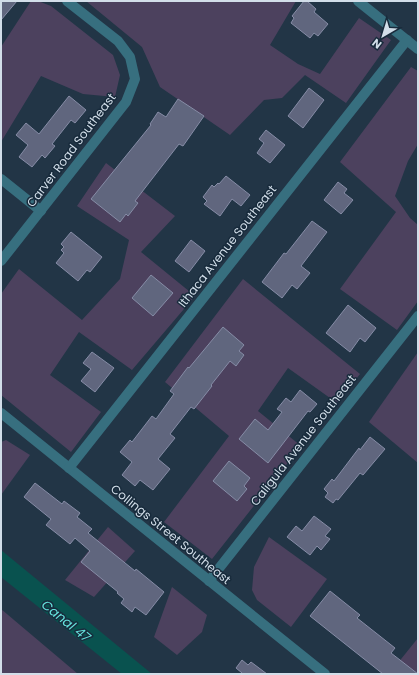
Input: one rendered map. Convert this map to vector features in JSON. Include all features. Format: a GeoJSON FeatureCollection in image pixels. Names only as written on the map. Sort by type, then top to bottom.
{"type":"FeatureCollection","features":[{"type":"Feature","properties":{"kind":"street","name":"Carver Road Southeast"},"geometry":{"type":"LineString","coordinates":[[1,261],[126,102],[134,79],[130,57],[118,41],[67,1]]}},
{"type":"Feature","properties":{"kind":"street"},"geometry":{"type":"LineString","coordinates":[[358,1],[418,49]]}},
{"type":"Feature","properties":{"kind":"street","name":"Ithaca Avenue Southeast"},"geometry":{"type":"LineString","coordinates":[[69,468],[407,40]]}},
{"type":"Feature","properties":{"kind":"street"},"geometry":{"type":"LineString","coordinates":[[1,179],[41,211]]}},
{"type":"Feature","properties":{"kind":"street","name":"Caligula Avenue Southeast"},"geometry":{"type":"LineString","coordinates":[[209,580],[418,316]]}},
{"type":"Feature","properties":{"kind":"street","name":"Collings Street Southeast"},"geometry":{"type":"LineString","coordinates":[[1,413],[325,674]]}},
{"type":"Feature","properties":{"kind":"shaded area"},"geometry":{"type":"Polygon","coordinates":[[[31,1],[38,1],[51,6],[113,55],[120,75],[115,97],[83,94],[41,76],[1,142],[1,47],[31,1]]]}},
{"type":"Feature","properties":{"kind":"shaded area"},"geometry":{"type":"Polygon","coordinates":[[[86,1],[296,1],[270,45],[298,64],[320,74],[359,18],[391,40],[346,103],[305,75],[282,98],[264,100],[230,135],[160,87],[142,47],[86,1]]]}},
{"type":"Feature","properties":{"kind":"shaded area"},"geometry":{"type":"Polygon","coordinates":[[[411,67],[418,71],[418,144],[408,161],[395,196],[410,218],[418,225],[418,301],[397,330],[340,289],[396,212],[340,162],[411,67]]]}},
{"type":"Feature","properties":{"kind":"shaded area"},"geometry":{"type":"Polygon","coordinates":[[[106,163],[175,216],[141,252],[195,296],[132,370],[79,332],[50,375],[101,412],[71,452],[1,395],[1,294],[19,269],[82,320],[120,279],[129,240],[77,206],[106,163]]]}},
{"type":"Feature","properties":{"kind":"shaded area"},"geometry":{"type":"Polygon","coordinates":[[[243,279],[360,374],[337,403],[288,368],[258,411],[301,446],[212,559],[164,522],[229,436],[165,382],[243,279]]]}},
{"type":"Feature","properties":{"kind":"shaded area"},"geometry":{"type":"Polygon","coordinates":[[[418,352],[418,463],[369,422],[418,352]]]}},
{"type":"Feature","properties":{"kind":"shaded area"},"geometry":{"type":"Polygon","coordinates":[[[6,440],[30,455],[1,495],[1,442],[6,440]]]}},
{"type":"Feature","properties":{"kind":"shaded area"},"geometry":{"type":"Polygon","coordinates":[[[108,527],[135,551],[94,597],[65,580],[108,527]]]}},
{"type":"Feature","properties":{"kind":"shaded area"},"geometry":{"type":"Polygon","coordinates":[[[269,537],[327,579],[291,627],[257,600],[252,590],[254,567],[269,537]]]}},
{"type":"Feature","properties":{"kind":"shaded area"},"geometry":{"type":"Polygon","coordinates":[[[172,587],[207,615],[202,632],[177,655],[154,637],[172,587]]]}},
{"type":"Feature","properties":{"kind":"shaded area"},"geometry":{"type":"Polygon","coordinates":[[[1,609],[78,674],[1,674],[1,609]]]}},
{"type":"Feature","properties":{"kind":"shaded area"},"geometry":{"type":"Polygon","coordinates":[[[418,638],[418,674],[389,674],[418,638]]]}},
{"type":"Feature","properties":{"kind":"water","name":"Canal 47"},"geometry":{"type":"Polygon","coordinates":[[[1,550],[152,674],[122,674],[1,577],[1,550]]]}},
{"type":"Feature","properties":{"kind":"building"},"geometry":{"type":"Polygon","coordinates":[[[1,1],[17,1],[1,20],[1,1]]]}},
{"type":"Feature","properties":{"kind":"building"},"geometry":{"type":"Polygon","coordinates":[[[304,1],[307,1],[316,9],[314,12],[328,24],[318,36],[314,33],[310,38],[291,23],[294,18],[292,16],[304,1]]]}},
{"type":"Feature","properties":{"kind":"building"},"geometry":{"type":"Polygon","coordinates":[[[309,88],[324,100],[303,128],[288,116],[309,88]]]}},
{"type":"Feature","properties":{"kind":"building"},"geometry":{"type":"Polygon","coordinates":[[[69,96],[86,110],[75,123],[71,120],[52,144],[55,146],[45,158],[42,155],[32,167],[19,157],[28,145],[16,135],[26,123],[39,134],[69,96]]]}},
{"type":"Feature","properties":{"kind":"building"},"geometry":{"type":"Polygon","coordinates":[[[178,99],[204,116],[183,146],[179,144],[135,201],[138,203],[128,216],[126,214],[120,222],[91,199],[151,125],[150,124],[158,112],[166,117],[178,99]]]}},
{"type":"Feature","properties":{"kind":"building"},"geometry":{"type":"Polygon","coordinates":[[[266,130],[285,145],[270,163],[257,153],[264,143],[259,139],[266,130]]]}},
{"type":"Feature","properties":{"kind":"building"},"geometry":{"type":"Polygon","coordinates":[[[226,176],[250,195],[241,206],[232,199],[220,216],[204,204],[207,201],[203,197],[212,185],[214,187],[218,183],[219,184],[226,176]]]}},
{"type":"Feature","properties":{"kind":"building"},"geometry":{"type":"Polygon","coordinates":[[[338,182],[347,189],[344,193],[353,200],[341,214],[324,200],[338,182]]]}},
{"type":"Feature","properties":{"kind":"building"},"geometry":{"type":"Polygon","coordinates":[[[312,221],[327,232],[301,266],[310,273],[297,289],[292,285],[282,298],[262,282],[284,253],[286,254],[312,221]]]}},
{"type":"Feature","properties":{"kind":"building"},"geometry":{"type":"Polygon","coordinates":[[[71,232],[102,257],[90,272],[87,270],[78,281],[56,263],[64,253],[61,250],[64,247],[61,244],[71,232]]]}},
{"type":"Feature","properties":{"kind":"building"},"geometry":{"type":"Polygon","coordinates":[[[191,240],[205,251],[189,272],[175,261],[191,240]]]}},
{"type":"Feature","properties":{"kind":"building"},"geometry":{"type":"Polygon","coordinates":[[[151,275],[173,293],[153,316],[132,298],[151,275]]]}},
{"type":"Feature","properties":{"kind":"building"},"geometry":{"type":"Polygon","coordinates":[[[348,305],[376,328],[365,342],[360,338],[350,352],[326,333],[348,305]]]}},
{"type":"Feature","properties":{"kind":"building"},"geometry":{"type":"Polygon","coordinates":[[[223,327],[244,345],[239,351],[244,355],[236,366],[230,361],[194,409],[191,407],[170,434],[175,438],[158,459],[170,469],[153,490],[140,480],[135,486],[122,475],[132,462],[120,452],[130,440],[132,442],[152,416],[156,419],[174,394],[170,391],[188,367],[189,368],[223,327]]]}},
{"type":"Feature","properties":{"kind":"building"},"geometry":{"type":"Polygon","coordinates":[[[92,352],[114,368],[95,392],[81,381],[91,369],[83,363],[92,352]]]}},
{"type":"Feature","properties":{"kind":"building"},"geometry":{"type":"Polygon","coordinates":[[[300,390],[317,404],[310,412],[308,411],[268,463],[239,439],[255,419],[268,430],[282,412],[277,409],[286,398],[291,402],[300,390]]]}},
{"type":"Feature","properties":{"kind":"building"},"geometry":{"type":"Polygon","coordinates":[[[370,437],[385,449],[363,475],[360,473],[338,500],[336,499],[333,503],[325,497],[328,493],[324,489],[332,479],[334,481],[359,448],[360,450],[370,437]]]}},
{"type":"Feature","properties":{"kind":"building"},"geometry":{"type":"Polygon","coordinates":[[[229,461],[250,478],[244,486],[247,489],[237,501],[213,481],[229,461]]]}},
{"type":"Feature","properties":{"kind":"building"},"geometry":{"type":"Polygon","coordinates":[[[35,483],[62,504],[64,501],[80,513],[77,517],[92,529],[88,533],[164,592],[146,615],[135,607],[132,612],[121,603],[124,599],[117,593],[118,592],[81,562],[90,551],[75,538],[70,544],[46,525],[51,519],[24,497],[35,483]]]}},
{"type":"Feature","properties":{"kind":"building"},"geometry":{"type":"Polygon","coordinates":[[[314,516],[331,529],[325,536],[330,539],[321,550],[317,546],[310,555],[287,537],[296,526],[302,531],[314,516]]]}},
{"type":"Feature","properties":{"kind":"building"},"geometry":{"type":"Polygon","coordinates":[[[330,591],[360,615],[357,618],[395,648],[391,653],[418,674],[383,674],[310,616],[330,591]]]}},
{"type":"Feature","properties":{"kind":"building"},"geometry":{"type":"Polygon","coordinates":[[[242,660],[248,665],[251,662],[267,674],[241,674],[242,673],[236,668],[242,660]]]}}]}
